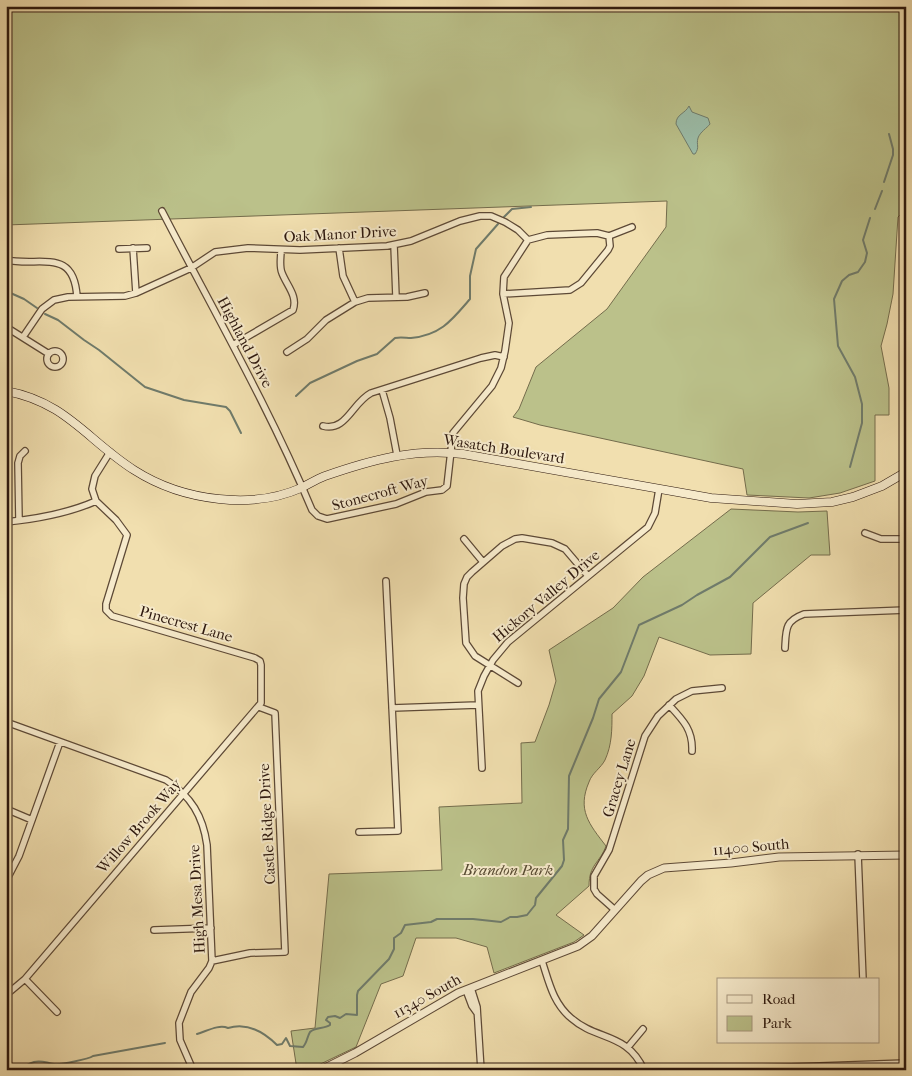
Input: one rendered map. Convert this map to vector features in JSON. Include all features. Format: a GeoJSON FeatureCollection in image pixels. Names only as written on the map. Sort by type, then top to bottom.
{"type":"FeatureCollection","features":[{"type":"Feature","properties":{"kind":"main road","name":"Wasatch Boulevard"},"geometry":{"type":"LineString","coordinates":[[6,391],[34,399],[60,412],[134,470],[154,481],[175,490],[207,498],[234,500],[285,494],[322,477],[338,472],[398,455],[423,452],[451,453],[726,500],[791,504],[837,501],[882,486],[906,472]]}},
{"type":"Feature","properties":{"kind":"street","name":"Highland Drive"},"geometry":{"type":"LineString","coordinates":[[162,211],[286,449],[302,487]]}},
{"type":"Feature","properties":{"kind":"street","name":"Oak Manor Drive"},"geometry":{"type":"LineString","coordinates":[[24,338],[42,309],[61,298],[125,296],[136,293],[191,268],[215,252],[248,248],[281,250],[394,245],[411,241],[460,221],[480,216],[490,216],[505,222],[518,230],[528,240]]}},
{"type":"Feature","properties":{"kind":"street"},"geometry":{"type":"LineString","coordinates":[[451,453],[452,436],[455,430],[492,386],[498,375],[504,357],[509,323],[503,294],[505,274],[528,240],[541,236],[555,235],[602,233],[609,236],[632,227]]}},
{"type":"Feature","properties":{"kind":"street"},"geometry":{"type":"LineString","coordinates":[[503,294],[564,291],[575,287],[608,250],[610,246],[609,236]]}},
{"type":"Feature","properties":{"kind":"street"},"geometry":{"type":"LineString","coordinates":[[394,245],[396,297]]}},
{"type":"Feature","properties":{"kind":"street"},"geometry":{"type":"LineString","coordinates":[[133,248],[136,293]]}},
{"type":"Feature","properties":{"kind":"street"},"geometry":{"type":"LineString","coordinates":[[119,249],[147,248]]}},
{"type":"Feature","properties":{"kind":"street"},"geometry":{"type":"LineString","coordinates":[[339,248],[343,276],[355,302]]}},
{"type":"Feature","properties":{"kind":"street"},"geometry":{"type":"LineString","coordinates":[[233,345],[293,310],[295,301],[281,270],[281,250]]}},
{"type":"Feature","properties":{"kind":"street"},"geometry":{"type":"LineString","coordinates":[[6,260],[23,262],[50,261],[62,264],[72,273],[75,280],[77,297]]}},
{"type":"Feature","properties":{"kind":"street"},"geometry":{"type":"LineString","coordinates":[[286,352],[307,340],[326,320],[355,302],[368,298],[407,297],[425,293]]}},
{"type":"Feature","properties":{"kind":"street"},"geometry":{"type":"LineString","coordinates":[[6,327],[49,354]]}},
{"type":"Feature","properties":{"kind":"street"},"geometry":{"type":"LineString","coordinates":[[323,426],[334,428],[340,425],[359,401],[371,393],[481,358],[495,355],[504,357]]}},
{"type":"Feature","properties":{"kind":"street"},"geometry":{"type":"LineString","coordinates":[[382,390],[398,455]]}},
{"type":"Feature","properties":{"kind":"street"},"geometry":{"type":"LineString","coordinates":[[19,520],[18,463],[20,456],[25,451]]}},
{"type":"Feature","properties":{"kind":"street"},"geometry":{"type":"LineString","coordinates":[[6,522],[68,510],[96,501],[92,489],[93,482],[110,452]]}},
{"type":"Feature","properties":{"kind":"street","name":"Stonecroft Way"},"geometry":{"type":"LineString","coordinates":[[302,487],[315,514],[327,519],[343,517],[396,504],[426,492],[444,489],[449,482],[451,453]]}},
{"type":"Feature","properties":{"kind":"street","name":"Hickory Valley Drive"},"geometry":{"type":"LineString","coordinates":[[482,768],[478,691],[490,666],[508,642],[648,527],[655,512],[659,489]]}},
{"type":"Feature","properties":{"kind":"street","name":"Pinecrest Lane"},"geometry":{"type":"LineString","coordinates":[[96,501],[116,520],[127,535],[106,604],[106,610],[112,616],[241,653],[260,661],[262,697],[259,707]]}},
{"type":"Feature","properties":{"kind":"street"},"geometry":{"type":"LineString","coordinates":[[866,533],[881,539],[906,538]]}},
{"type":"Feature","properties":{"kind":"street"},"geometry":{"type":"LineString","coordinates":[[464,539],[483,562]]}},
{"type":"Feature","properties":{"kind":"street"},"geometry":{"type":"LineString","coordinates":[[518,683],[475,656],[470,650],[464,635],[462,598],[464,584],[472,572],[483,562],[508,542],[515,539],[530,539],[552,543],[565,549],[588,576]]}},
{"type":"Feature","properties":{"kind":"street"},"geometry":{"type":"LineString","coordinates":[[359,832],[398,831],[386,581]]}},
{"type":"Feature","properties":{"kind":"street"},"geometry":{"type":"LineString","coordinates":[[785,648],[788,625],[794,618],[804,614],[906,610]]}},
{"type":"Feature","properties":{"kind":"street","name":"Gracey Lane"},"geometry":{"type":"LineString","coordinates":[[615,910],[597,894],[594,889],[594,876],[611,846],[645,736],[658,716],[676,699],[692,691],[722,688]]}},
{"type":"Feature","properties":{"kind":"street"},"geometry":{"type":"LineString","coordinates":[[392,708],[478,705]]}},
{"type":"Feature","properties":{"kind":"street"},"geometry":{"type":"LineString","coordinates":[[669,705],[685,723],[691,734],[692,751]]}},
{"type":"Feature","properties":{"kind":"street","name":"Willow Brook Way"},"geometry":{"type":"LineString","coordinates":[[6,995],[25,979],[259,707]]}},
{"type":"Feature","properties":{"kind":"street","name":"Castle Ridge Drive"},"geometry":{"type":"LineString","coordinates":[[212,962],[250,953],[285,952],[275,713],[259,707]]}},
{"type":"Feature","properties":{"kind":"street","name":"High Mesa Drive"},"geometry":{"type":"LineString","coordinates":[[6,722],[166,780],[184,793],[197,811],[208,845],[212,962],[191,992],[180,1023],[180,1040],[193,1070]]}},
{"type":"Feature","properties":{"kind":"street"},"geometry":{"type":"LineString","coordinates":[[6,881],[16,865],[60,742]]}},
{"type":"Feature","properties":{"kind":"street"},"geometry":{"type":"LineString","coordinates":[[6,809],[32,820]]}},
{"type":"Feature","properties":{"kind":"street"},"geometry":{"type":"LineString","coordinates":[[858,854],[863,978]]}},
{"type":"Feature","properties":{"kind":"street","name":"11400 South"},"geometry":{"type":"LineString","coordinates":[[542,961],[570,950],[586,941],[648,875],[664,868],[779,857],[858,854],[906,855]]}},
{"type":"Feature","properties":{"kind":"street"},"geometry":{"type":"LineString","coordinates":[[154,930],[211,928]]}},
{"type":"Feature","properties":{"kind":"street"},"geometry":{"type":"LineString","coordinates":[[542,961],[554,997],[571,1018],[583,1026],[614,1038],[628,1047],[641,1063],[644,1070]]}},
{"type":"Feature","properties":{"kind":"street","name":"11340 South"},"geometry":{"type":"LineString","coordinates":[[321,1070],[361,1050],[443,1001],[468,989],[542,961]]}},
{"type":"Feature","properties":{"kind":"street"},"geometry":{"type":"LineString","coordinates":[[25,979],[57,1012]]}},
{"type":"Feature","properties":{"kind":"street"},"geometry":{"type":"LineString","coordinates":[[468,989],[477,1004],[482,1070]]}},
{"type":"Feature","properties":{"kind":"street"},"geometry":{"type":"LineString","coordinates":[[628,1047],[643,1029]]}},
{"type":"Feature","properties":{"kind":"street"},"geometry":{"type":"LineString","coordinates":[[704,1070],[906,1063]]}},
{"type":"Feature","properties":{"kind":"green space"},"geometry":{"type":"Polygon","coordinates":[[[6,6],[906,6],[906,209],[898,217],[893,294],[881,346],[889,388],[889,415],[875,415],[875,481],[840,493],[809,498],[747,495],[743,469],[540,425],[513,417],[519,409],[536,367],[607,309],[666,227],[667,201],[6,225],[6,6]]]}},
{"type":"Feature","properties":{"kind":"green space","name":"Brandon Park"},"geometry":{"type":"Polygon","coordinates":[[[731,509],[798,512],[827,511],[830,555],[811,555],[753,603],[751,654],[710,655],[659,637],[644,676],[632,696],[612,714],[609,749],[603,763],[590,779],[586,792],[584,801],[587,816],[594,831],[606,846],[593,868],[589,879],[589,886],[556,915],[584,935],[574,942],[494,973],[487,947],[456,938],[416,938],[403,976],[381,984],[356,1047],[308,1070],[297,1070],[291,1031],[315,1028],[329,874],[442,870],[439,807],[522,803],[521,743],[535,742],[556,681],[549,650],[613,608],[643,577],[731,509]]]}},
{"type":"Feature","properties":{"kind":"shaded area"},"geometry":{"type":"Polygon","coordinates":[[[689,106],[692,112],[708,118],[710,124],[699,136],[695,154],[693,154],[676,124],[677,118],[689,106]]]}},
{"type":"Feature","properties":{"kind":"waterway"},"geometry":{"type":"LineString","coordinates":[[884,182],[893,155],[889,134]]}},
{"type":"Feature","properties":{"kind":"waterway"},"geometry":{"type":"LineString","coordinates":[[875,209],[882,191]]}},
{"type":"Feature","properties":{"kind":"waterway"},"geometry":{"type":"LineString","coordinates":[[504,217],[512,209],[531,207]]}},
{"type":"Feature","properties":{"kind":"waterway"},"geometry":{"type":"LineString","coordinates":[[850,467],[862,423],[862,404],[855,377],[838,346],[834,299],[842,281],[849,275],[858,272],[865,262],[867,253],[863,240],[870,218]]}},
{"type":"Feature","properties":{"kind":"waterway"},"geometry":{"type":"LineString","coordinates":[[296,396],[310,383],[357,361],[377,354],[395,338],[411,338],[430,334],[445,325],[470,299],[470,276],[476,249],[498,224]]}},
{"type":"Feature","properties":{"kind":"waterway"},"geometry":{"type":"LineString","coordinates":[[6,291],[24,299],[37,308]]}},
{"type":"Feature","properties":{"kind":"waterway"},"geometry":{"type":"LineString","coordinates":[[45,314],[58,320],[145,387],[184,400],[226,407],[241,433]]}},
{"type":"Feature","properties":{"kind":"waterway"},"geometry":{"type":"LineString","coordinates":[[197,1034],[217,1027],[242,1026],[261,1032],[277,1045],[282,1044],[286,1038],[290,1046],[303,1047],[310,1032],[314,1029],[330,1025],[326,1020],[328,1017],[335,1016],[340,1018],[346,1014],[357,1015],[358,991],[389,959],[394,949],[394,938],[401,933],[405,925],[431,922],[437,919],[473,919],[501,922],[510,917],[527,915],[535,905],[536,898],[562,866],[564,860],[563,840],[568,829],[569,776],[599,699],[621,672],[639,625],[682,605],[730,577],[770,537],[808,523]]}},
{"type":"Feature","properties":{"kind":"waterway"},"geometry":{"type":"LineString","coordinates":[[16,1070],[37,1061],[62,1064],[93,1056],[165,1043]]}}]}
